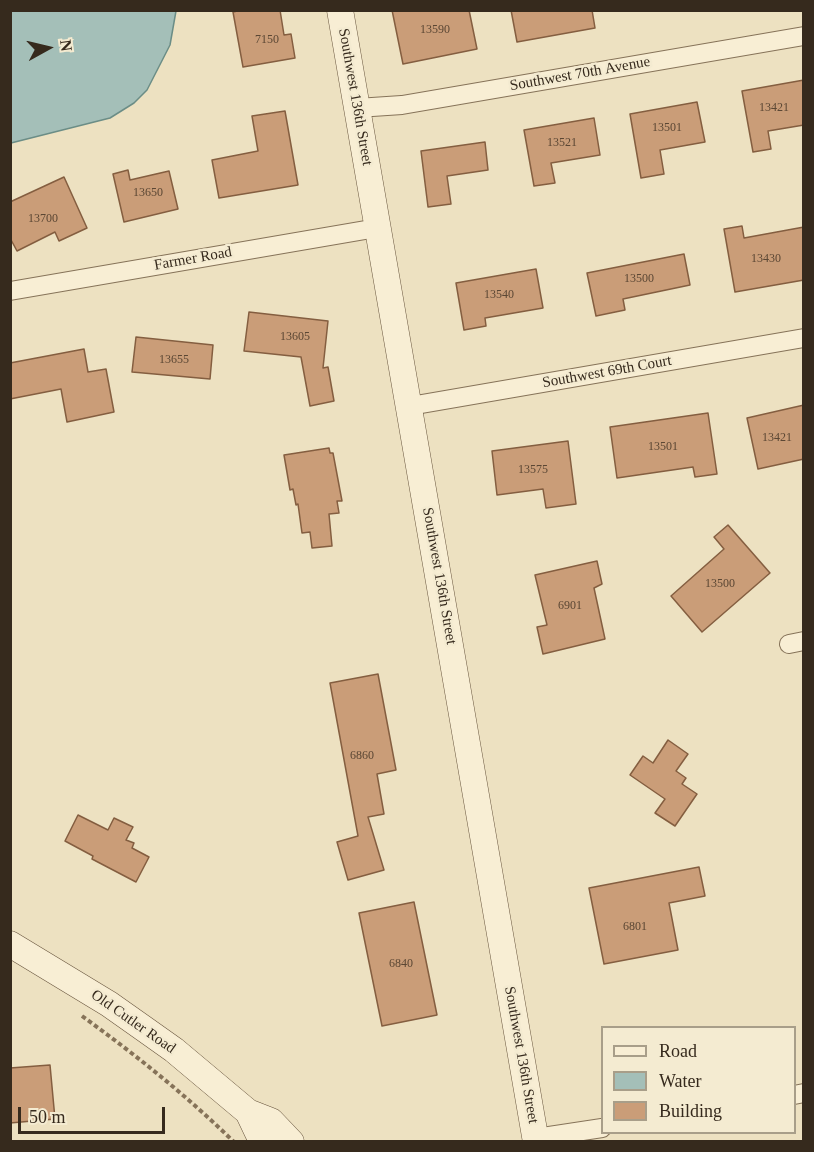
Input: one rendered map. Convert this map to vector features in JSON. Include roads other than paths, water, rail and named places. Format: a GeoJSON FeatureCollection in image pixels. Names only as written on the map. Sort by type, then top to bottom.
{"type":"FeatureCollection","features":[{"type":"Feature","properties":{"kind":"street","name":"Southwest 136th Street"},"geometry":{"type":"LineString","coordinates":[[340,10],[536,1140]]}},
{"type":"Feature","properties":{"kind":"street","name":"Southwest 70th Avenue"},"geometry":{"type":"LineString","coordinates":[[357,108],[402,105],[804,36]]}},
{"type":"Feature","properties":{"kind":"street","name":"Farmer Road"},"geometry":{"type":"LineString","coordinates":[[10,291],[377,228]]}},
{"type":"Feature","properties":{"kind":"street","name":"Southwest 69th Court"},"geometry":{"type":"LineString","coordinates":[[410,406],[804,338]]}},
{"type":"Feature","properties":{"kind":"street","name":"Old Cutler Road"},"geometry":{"type":"LineString","coordinates":[[10,944],[126,1016],[182,1056],[248,1112]]}},
{"type":"Feature","properties":{"kind":"street"},"geometry":{"type":"LineString","coordinates":[[248,1112],[258,1133],[266,1142]]}},
{"type":"Feature","properties":{"kind":"street"},"geometry":{"type":"LineString","coordinates":[[248,1112],[271,1121],[291,1142]]}},
{"type":"Feature","properties":{"kind":"street"},"geometry":{"type":"LineString","coordinates":[[536,1140],[601,1128]]}},
{"type":"Feature","properties":{"kind":"water"},"geometry":{"type":"Polygon","coordinates":[[[176,10],[170,45],[147,90],[134,103],[110,118],[11,143],[10,11],[176,10]]]}}]}
